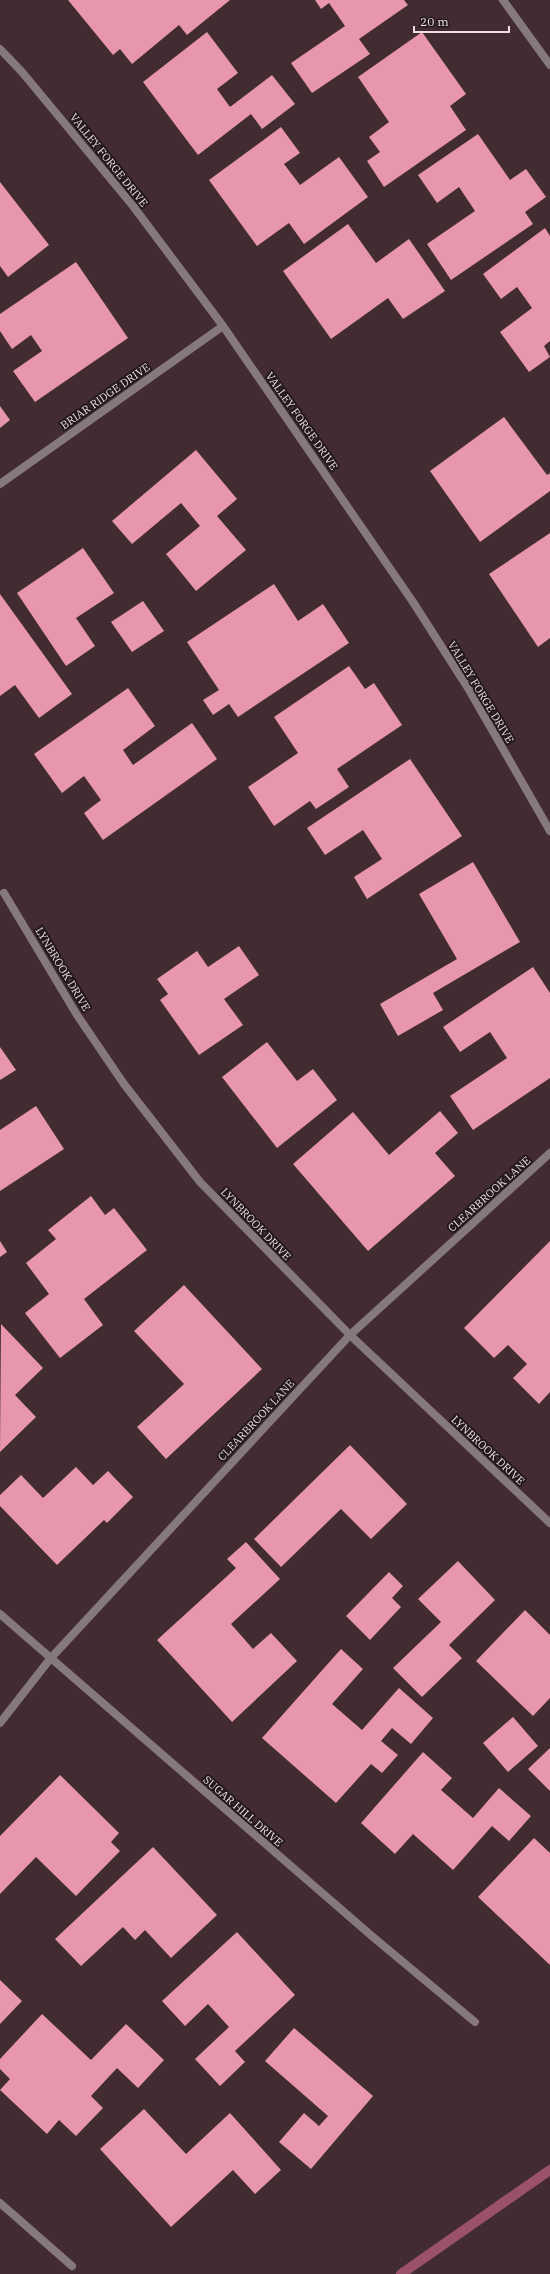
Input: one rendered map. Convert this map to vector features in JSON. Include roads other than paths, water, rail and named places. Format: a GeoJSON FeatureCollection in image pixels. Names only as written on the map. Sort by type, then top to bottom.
{"type":"FeatureCollection","features":[{"type":"Feature","properties":{"kind":"street"},"geometry":{"type":"LineString","coordinates":[[503,0],[550,65]]}},
{"type":"Feature","properties":{"kind":"street","name":"VALLEY FORGE DRIVE"},"geometry":{"type":"LineString","coordinates":[[0,49],[27,78],[133,206],[223,326],[414,602],[468,688],[550,831]]}},
{"type":"Feature","properties":{"kind":"street","name":"BRIAR RIDGE DRIVE"},"geometry":{"type":"LineString","coordinates":[[0,484],[223,326]]}},
{"type":"Feature","properties":{"kind":"street","name":"LYNBROOK DRIVE"},"geometry":{"type":"LineString","coordinates":[[4,893],[77,1014],[124,1084],[200,1182],[350,1335],[550,1523]]}},
{"type":"Feature","properties":{"kind":"street","name":"CLEARBROOK LANE"},"geometry":{"type":"LineString","coordinates":[[0,1723],[50,1659],[350,1335],[550,1153]]}},
{"type":"Feature","properties":{"kind":"street","name":"SUGAR HILL DRIVE"},"geometry":{"type":"LineString","coordinates":[[0,1614],[373,1938],[474,2022]]}},
{"type":"Feature","properties":{"kind":"street"},"geometry":{"type":"LineString","coordinates":[[0,2203],[72,2266]]}},
{"type":"Feature","properties":{"kind":"waterway"},"geometry":{"type":"LineString","coordinates":[[401,2274],[550,2170]]}}]}
